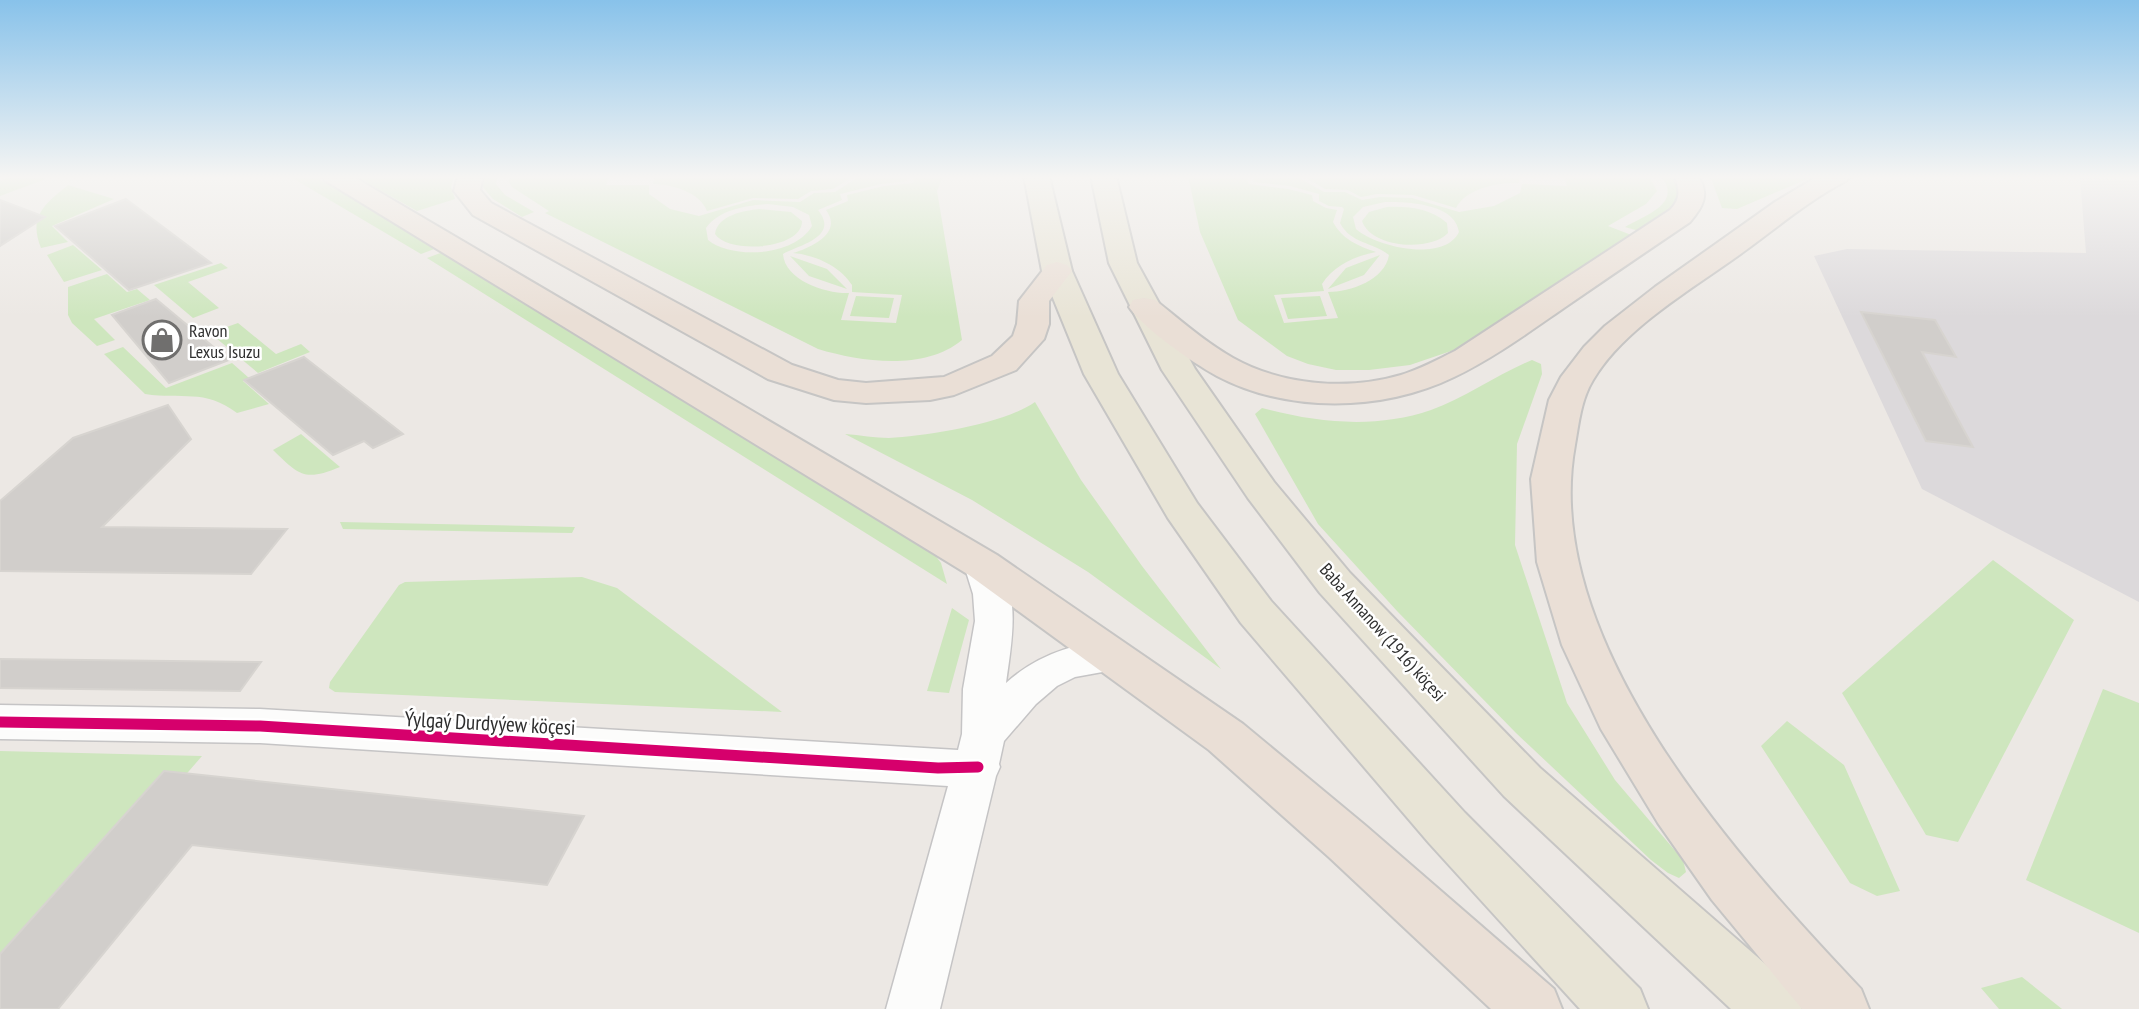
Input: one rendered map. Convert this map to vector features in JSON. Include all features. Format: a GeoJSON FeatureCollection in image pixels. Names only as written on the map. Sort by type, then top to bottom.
{"type":"FeatureCollection","features":[{"type":"Feature","properties":{"kind":"highway"},"geometry":{"type":"LineString","coordinates":[[414,223],[984,565],[1032,602],[1116,657],[1226,737],[1533,1009]]}},
{"type":"Feature","properties":{"kind":"highway"},"geometry":{"type":"LineString","coordinates":[[508,223],[779,372],[834,390],[866,394],[930,390],[986,373],[1004,363],[1028,339],[1034,324],[1034,301],[1057,271]]}},
{"type":"Feature","properties":{"kind":"highway"},"geometry":{"type":"LineString","coordinates":[[1144,307],[1209,357],[1257,381],[1282,387],[1337,393],[1395,388],[1470,358],[1670,223]]}},
{"type":"Feature","properties":{"kind":"highway"},"geometry":{"type":"LineString","coordinates":[[1764,223],[1637,315],[1590,363],[1567,397],[1555,437],[1549,470],[1549,510],[1556,554],[1574,615],[1596,678],[1625,728],[1695,837],[1800,967],[1840,1009]]}},
{"type":"Feature","properties":{"kind":"main road"},"geometry":{"type":"LineString","coordinates":[[1046,223],[1057,271],[1101,374],[1182,509],[1256,612],[1447,828],[1619,1009]]}},
{"type":"Feature","properties":{"kind":"main road","name":"Baba Annanow (1916) köçesi"},"geometry":{"type":"LineString","coordinates":[[1114,223],[1123,263],[1179,370],[1261,490],[1335,583],[1522,782],[1773,1009]]}},
{"type":"Feature","properties":{"kind":"street"},"geometry":{"type":"LineString","coordinates":[[913,1009],[981,750],[984,689],[995,621],[992,594],[984,565]]}},
{"type":"Feature","properties":{"kind":"street"},"geometry":{"type":"LineString","coordinates":[[981,750],[1030,686],[1043,676],[1066,664],[1116,657]]}},
{"type":"Feature","properties":{"kind":"street","name":"Ýylgaý Durdyýew köçesi"},"geometry":{"type":"LineString","coordinates":[[0,723],[260,726],[938,768],[981,750]]}},
{"type":"Feature","properties":{"kind":"shaded area"},"geometry":{"type":"Polygon","coordinates":[[[2084,223],[2139,223],[2139,602],[1922,489],[1814,256],[1847,249],[2086,253],[2084,223]]]}},
{"type":"Feature","properties":{"kind":"green space"},"geometry":{"type":"Polygon","coordinates":[[[37,223],[59,223],[52,226],[68,242],[41,248],[37,223]]]}},
{"type":"Feature","properties":{"kind":"green space"},"geometry":{"type":"Polygon","coordinates":[[[369,223],[394,223],[437,248],[421,254],[369,223]]]}},
{"type":"Feature","properties":{"kind":"green space"},"geometry":{"type":"Polygon","coordinates":[[[565,223],[711,223],[706,228],[708,240],[732,250],[763,252],[792,244],[804,236],[812,226],[811,223],[824,223],[821,233],[815,239],[783,254],[791,272],[819,288],[849,293],[841,320],[896,323],[902,295],[852,292],[852,285],[847,278],[834,267],[810,256],[793,253],[823,238],[831,223],[942,223],[962,340],[947,350],[912,360],[873,360],[818,349],[565,223]]]}},
{"type":"Feature","properties":{"kind":"green space"},"geometry":{"type":"Polygon","coordinates":[[[720,223],[801,223],[791,238],[764,246],[735,245],[723,241],[715,234],[720,223]]]}},
{"type":"Feature","properties":{"kind":"green space"},"geometry":{"type":"Polygon","coordinates":[[[1198,223],[1334,223],[1346,237],[1376,252],[1360,256],[1338,267],[1322,284],[1324,291],[1274,295],[1284,323],[1338,318],[1328,292],[1346,290],[1365,283],[1374,278],[1386,264],[1389,255],[1356,239],[1340,223],[1355,223],[1356,229],[1366,236],[1409,249],[1439,247],[1451,242],[1459,232],[1456,223],[1613,223],[1608,226],[1634,236],[1454,350],[1410,365],[1369,370],[1336,370],[1308,364],[1287,356],[1238,320],[1198,223]]]}},
{"type":"Feature","properties":{"kind":"green space"},"geometry":{"type":"Polygon","coordinates":[[[1363,223],[1447,223],[1448,233],[1440,239],[1415,245],[1388,242],[1368,230],[1363,223]]]}},
{"type":"Feature","properties":{"kind":"green space"},"geometry":{"type":"Polygon","coordinates":[[[1632,223],[1651,223],[1639,231],[1625,227],[1632,223]]]}},
{"type":"Feature","properties":{"kind":"green space"},"geometry":{"type":"Polygon","coordinates":[[[73,245],[102,270],[64,282],[47,255],[73,245]]]}},
{"type":"Feature","properties":{"kind":"green space"},"geometry":{"type":"Polygon","coordinates":[[[443,252],[932,551],[941,563],[947,584],[427,258],[443,252]]]}},
{"type":"Feature","properties":{"kind":"green space"},"geometry":{"type":"Polygon","coordinates":[[[1380,255],[1364,275],[1328,289],[1346,268],[1380,255]]]}},
{"type":"Feature","properties":{"kind":"green space"},"geometry":{"type":"Polygon","coordinates":[[[790,256],[827,269],[847,289],[809,276],[790,256]]]}},
{"type":"Feature","properties":{"kind":"green space"},"geometry":{"type":"Polygon","coordinates":[[[221,263],[228,268],[188,282],[219,308],[193,318],[154,285],[221,263]]]}},
{"type":"Feature","properties":{"kind":"green space"},"geometry":{"type":"Polygon","coordinates":[[[107,274],[127,292],[137,289],[150,300],[94,319],[115,340],[97,346],[72,323],[68,315],[68,287],[107,274]]]}},
{"type":"Feature","properties":{"kind":"green space"},"geometry":{"type":"Polygon","coordinates":[[[856,296],[894,298],[889,318],[850,316],[856,296]]]}},
{"type":"Feature","properties":{"kind":"green space"},"geometry":{"type":"Polygon","coordinates":[[[1320,296],[1327,316],[1288,319],[1281,298],[1320,296]]]}},
{"type":"Feature","properties":{"kind":"green space"},"geometry":{"type":"Polygon","coordinates":[[[238,323],[276,354],[301,344],[310,352],[258,373],[210,333],[238,323]]]}},
{"type":"Feature","properties":{"kind":"green space"},"geometry":{"type":"Polygon","coordinates":[[[123,347],[166,388],[232,363],[249,378],[243,381],[269,404],[237,413],[214,400],[145,394],[104,354],[123,347]]]}},
{"type":"Feature","properties":{"kind":"green space"},"geometry":{"type":"Polygon","coordinates":[[[1532,360],[1541,364],[1542,374],[1517,444],[1515,545],[1567,703],[1615,780],[1683,860],[1686,872],[1679,878],[1651,860],[1516,733],[1397,611],[1318,524],[1255,414],[1262,408],[1346,422],[1410,416],[1444,405],[1532,360]]]}},
{"type":"Feature","properties":{"kind":"green space"},"geometry":{"type":"Polygon","coordinates":[[[1035,402],[1081,480],[1142,566],[1221,669],[1088,572],[972,500],[845,434],[889,438],[944,432],[1004,417],[1035,402]]]}},
{"type":"Feature","properties":{"kind":"green space"},"geometry":{"type":"Polygon","coordinates":[[[301,434],[340,467],[318,474],[303,474],[273,450],[301,434]]]}},
{"type":"Feature","properties":{"kind":"green space"},"geometry":{"type":"Polygon","coordinates":[[[340,522],[575,527],[572,533],[343,529],[340,522]]]}},
{"type":"Feature","properties":{"kind":"green space"},"geometry":{"type":"Polygon","coordinates":[[[1993,560],[2074,620],[1958,842],[1926,835],[1842,693],[1993,560]]]}},
{"type":"Feature","properties":{"kind":"green space"},"geometry":{"type":"Polygon","coordinates":[[[582,577],[617,588],[782,712],[335,692],[329,688],[330,682],[399,585],[405,582],[582,577]]]}},
{"type":"Feature","properties":{"kind":"green space"},"geometry":{"type":"Polygon","coordinates":[[[952,608],[969,620],[949,693],[927,691],[952,608]]]}},
{"type":"Feature","properties":{"kind":"green space"},"geometry":{"type":"Polygon","coordinates":[[[2103,689],[2139,703],[2139,933],[2026,880],[2103,689]]]}},
{"type":"Feature","properties":{"kind":"green space"},"geometry":{"type":"Polygon","coordinates":[[[1787,721],[1844,765],[1900,891],[1877,896],[1850,883],[1761,746],[1787,721]]]}},
{"type":"Feature","properties":{"kind":"green space"},"geometry":{"type":"Polygon","coordinates":[[[0,751],[202,756],[0,989],[0,751]]]}},
{"type":"Feature","properties":{"kind":"green space"},"geometry":{"type":"Polygon","coordinates":[[[2022,977],[2062,1009],[1999,1009],[1981,988],[2022,977]]]}},
{"type":"Feature","properties":{"kind":"building"},"geometry":{"type":"Polygon","coordinates":[[[0,223],[36,223],[0,246],[0,223]]]}},
{"type":"Feature","properties":{"kind":"building"},"geometry":{"type":"Polygon","coordinates":[[[63,223],[158,223],[211,263],[129,290],[55,226],[63,223]]]}},
{"type":"Feature","properties":{"kind":"building","name":"Ravon Lexus Isuzu"},"geometry":{"type":"Polygon","coordinates":[[[156,299],[229,360],[169,383],[112,315],[156,299]]]}},
{"type":"Feature","properties":{"kind":"building"},"geometry":{"type":"Polygon","coordinates":[[[1861,312],[1935,320],[1956,357],[1922,352],[1973,447],[1926,441],[1861,312]]]}},
{"type":"Feature","properties":{"kind":"building"},"geometry":{"type":"Polygon","coordinates":[[[304,357],[403,434],[373,448],[364,441],[333,455],[244,380],[304,357]]]}},
{"type":"Feature","properties":{"kind":"building"},"geometry":{"type":"Polygon","coordinates":[[[168,405],[191,439],[102,527],[287,529],[251,574],[0,571],[0,501],[73,438],[168,405]]]}},
{"type":"Feature","properties":{"kind":"building"},"geometry":{"type":"Polygon","coordinates":[[[0,659],[261,662],[240,691],[0,688],[0,659]]]}},
{"type":"Feature","properties":{"kind":"building"},"geometry":{"type":"Polygon","coordinates":[[[164,771],[584,816],[547,885],[192,845],[58,1009],[0,1009],[0,954],[164,771]]]}},
{"type":"Feature","properties":{"kind":"cycle path"},"geometry":{"type":"LineString","coordinates":[[0,722],[260,726],[938,768],[978,767]]}},
{"type":"Feature","properties":{"kind":"place","name":"Ravon Lexus Isuzu"},"geometry":{"type":"Point","coordinates":[162,340]}}]}
